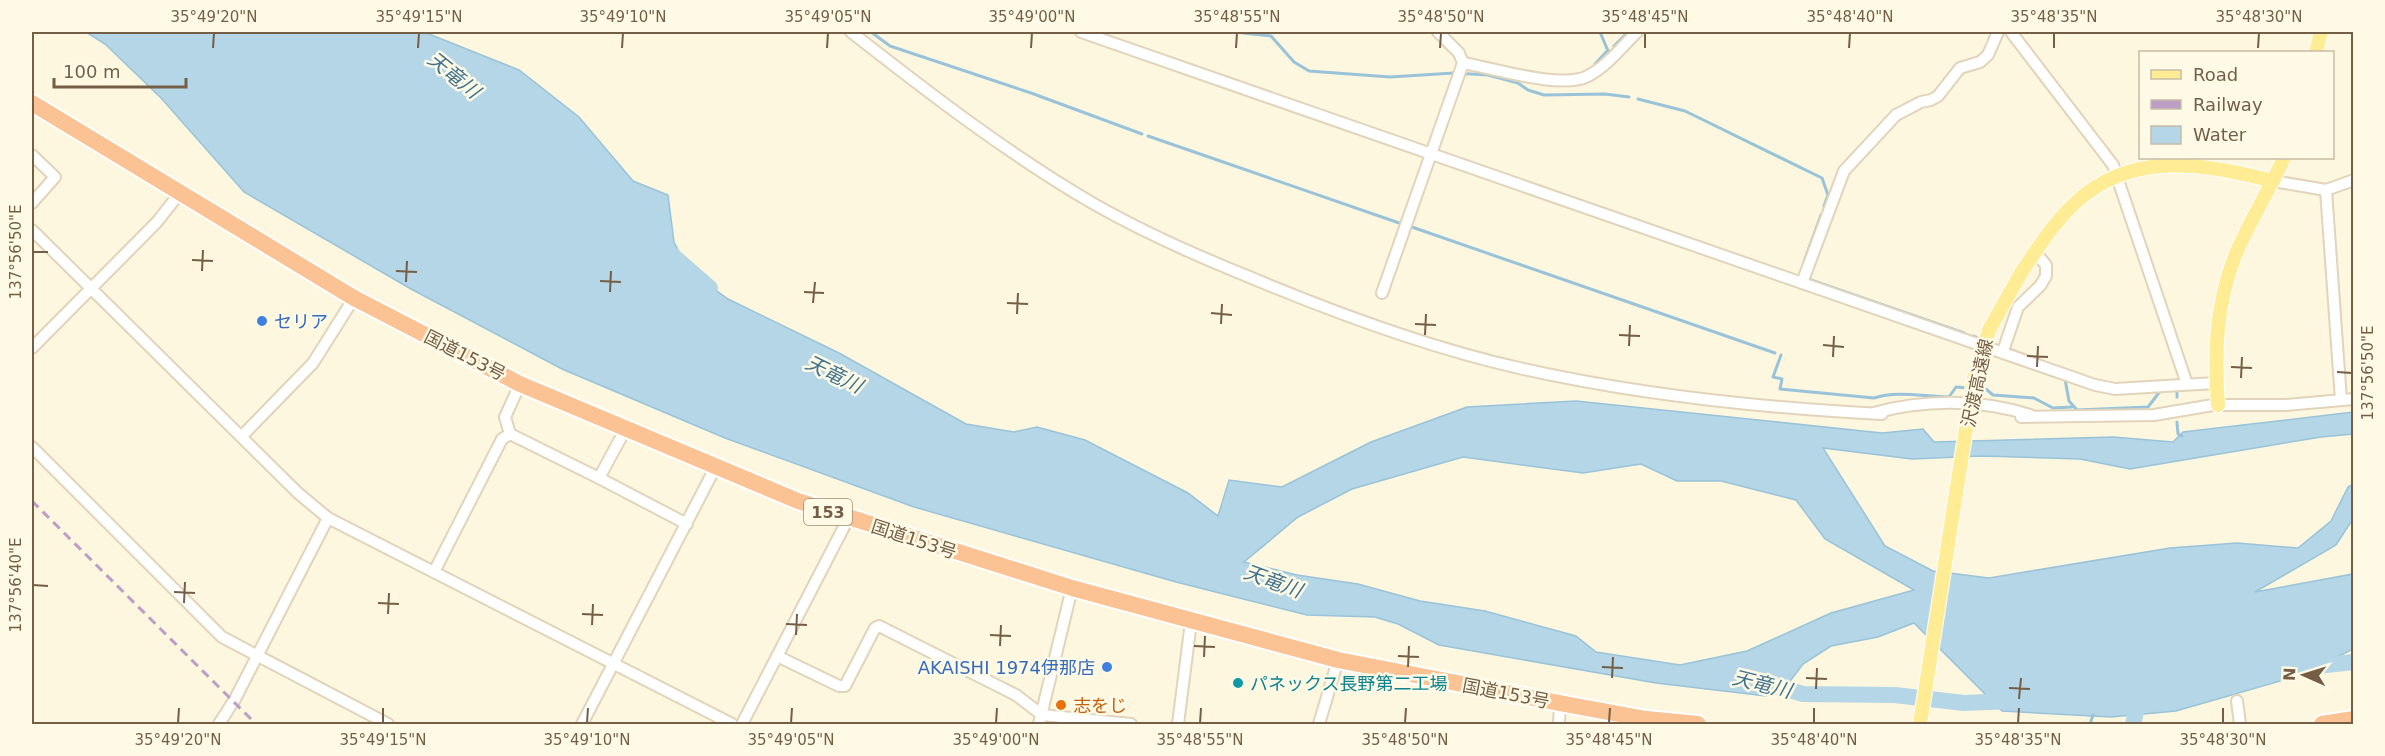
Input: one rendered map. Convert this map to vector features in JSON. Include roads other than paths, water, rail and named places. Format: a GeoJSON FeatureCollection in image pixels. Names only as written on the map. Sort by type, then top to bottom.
{"type":"FeatureCollection","features":[{"type":"Feature","properties":{"kind":"highway","name":"国道153号"},"geometry":{"type":"LineString","coordinates":[[32,103],[354,298],[520,384],[715,468],[848,519],[1072,588],[1338,660],[1560,704],[1646,719],[1698,724]]}},
{"type":"Feature","properties":{"kind":"highway"},"geometry":{"type":"LineString","coordinates":[[2322,724],[2354,719]]}},
{"type":"Feature","properties":{"kind":"main road"},"geometry":{"type":"LineString","coordinates":[[2316,51],[2321,32]]}},
{"type":"Feature","properties":{"kind":"main road"},"geometry":{"type":"LineString","coordinates":[[2218,405],[2217,324],[2226,283],[2236,256],[2284,159]]}},
{"type":"Feature","properties":{"kind":"main road","name":"沢渡高遠線"},"geometry":{"type":"LineString","coordinates":[[1920,724],[1974,378],[1989,330],[2021,273],[2075,203],[2118,176],[2149,167],[2180,164],[2220,168],[2273,181]]}},
{"type":"Feature","properties":{"kind":"street"},"geometry":{"type":"LineString","coordinates":[[850,32],[864,36],[1004,146],[1098,206],[1203,258],[1344,315],[1410,337],[1518,368],[1597,383],[1698,396],[1878,414],[1917,406],[1981,403],[2037,417]]}},
{"type":"Feature","properties":{"kind":"street"},"geometry":{"type":"LineString","coordinates":[[1081,32],[2105,387],[2216,384]]}},
{"type":"Feature","properties":{"kind":"street"},"geometry":{"type":"LineString","coordinates":[[1382,293],[1461,69],[1459,53],[1438,32]]}},
{"type":"Feature","properties":{"kind":"street"},"geometry":{"type":"LineString","coordinates":[[1461,69],[1575,80],[1599,69],[1637,32]]}},
{"type":"Feature","properties":{"kind":"street"},"geometry":{"type":"LineString","coordinates":[[1802,283],[1844,171],[1896,115],[1938,96],[1960,68],[1980,62],[1988,55],[1998,32]]}},
{"type":"Feature","properties":{"kind":"street"},"geometry":{"type":"LineString","coordinates":[[2011,32],[2113,165],[2187,384]]}},
{"type":"Feature","properties":{"kind":"street"},"geometry":{"type":"LineString","coordinates":[[32,154],[55,177],[32,203]]}},
{"type":"Feature","properties":{"kind":"street"},"geometry":{"type":"LineString","coordinates":[[2273,181],[2326,190],[2354,180]]}},
{"type":"Feature","properties":{"kind":"street"},"geometry":{"type":"LineString","coordinates":[[2326,190],[2341,400]]}},
{"type":"Feature","properties":{"kind":"street"},"geometry":{"type":"LineString","coordinates":[[32,348],[157,222],[180,194]]}},
{"type":"Feature","properties":{"kind":"street"},"geometry":{"type":"LineString","coordinates":[[32,230],[298,493],[328,518],[732,724]]}},
{"type":"Feature","properties":{"kind":"street"},"geometry":{"type":"LineString","coordinates":[[2003,351],[2018,307],[2040,286],[2046,276],[2046,265],[2035,252]]}},
{"type":"Feature","properties":{"kind":"street"},"geometry":{"type":"LineString","coordinates":[[242,436],[313,363],[354,298]]}},
{"type":"Feature","properties":{"kind":"street"},"geometry":{"type":"LineString","coordinates":[[520,384],[505,417],[510,434],[687,524]]}},
{"type":"Feature","properties":{"kind":"street"},"geometry":{"type":"LineString","coordinates":[[2021,417],[2154,415],[2218,405],[2285,405],[2354,399]]}},
{"type":"Feature","properties":{"kind":"street"},"geometry":{"type":"LineString","coordinates":[[599,478],[625,430]]}},
{"type":"Feature","properties":{"kind":"street"},"geometry":{"type":"LineString","coordinates":[[434,572],[502,439],[510,434]]}},
{"type":"Feature","properties":{"kind":"street"},"geometry":{"type":"LineString","coordinates":[[32,447],[222,637],[388,724]]}},
{"type":"Feature","properties":{"kind":"street"},"geometry":{"type":"LineString","coordinates":[[582,724],[715,468]]}},
{"type":"Feature","properties":{"kind":"street"},"geometry":{"type":"LineString","coordinates":[[219,724],[328,518]]}},
{"type":"Feature","properties":{"kind":"street"},"geometry":{"type":"LineString","coordinates":[[742,724],[848,519]]}},
{"type":"Feature","properties":{"kind":"street"},"geometry":{"type":"LineString","coordinates":[[1041,720],[1072,588]]}},
{"type":"Feature","properties":{"kind":"street"},"geometry":{"type":"LineString","coordinates":[[1178,724],[1191,622]]}},
{"type":"Feature","properties":{"kind":"street"},"geometry":{"type":"LineString","coordinates":[[777,656],[839,686],[845,686],[875,628],[879,626],[1016,695],[1041,720],[1131,724]]}},
{"type":"Feature","properties":{"kind":"street"},"geometry":{"type":"LineString","coordinates":[[1319,724],[1338,660]]}},
{"type":"Feature","properties":{"kind":"street"},"geometry":{"type":"LineString","coordinates":[[2237,701],[2240,724]]}},
{"type":"Feature","properties":{"kind":"street"},"geometry":{"type":"LineString","coordinates":[[1559,723],[1560,704]]}},
{"type":"Feature","properties":{"kind":"water"},"geometry":{"type":"Polygon","coordinates":[[[86,32],[424,32],[519,70],[579,117],[633,181],[668,195],[674,242],[688,270],[728,299],[839,353],[966,424],[1014,432],[1037,427],[1085,440],[1188,493],[1218,516],[1229,480],[1282,487],[1371,442],[1467,407],[1576,401],[1882,433],[1923,429],[1934,442],[2113,437],[2173,442],[2183,432],[2353,412],[2353,434],[2321,437],[2130,469],[2080,459],[1982,456],[1912,459],[1823,448],[1885,546],[1933,571],[1989,578],[2170,548],[2237,543],[2298,548],[2331,521],[2348,487],[2353,484],[2353,519],[2336,545],[2255,592],[2353,574],[2353,649],[2301,675],[2176,711],[2111,717],[2002,711],[1914,623],[1878,637],[1831,646],[1803,664],[1785,688],[1766,696],[1656,683],[1439,645],[1398,624],[1375,617],[1307,615],[1176,582],[914,507],[725,438],[562,369],[411,289],[244,192],[161,98],[105,44],[86,32]],[[1463,457],[1352,489],[1298,517],[1244,562],[1297,575],[1358,584],[1420,601],[1485,611],[1576,636],[1596,652],[1680,665],[1747,651],[1831,613],[1914,590],[1825,539],[1796,500],[1721,481],[1677,481],[1641,464],[1583,473],[1463,457]]]}},
{"type":"Feature","properties":{"kind":"waterway"},"geometry":{"type":"LineString","coordinates":[[871,32],[890,46],[1031,93],[1142,134]]}},
{"type":"Feature","properties":{"kind":"waterway"},"geometry":{"type":"LineString","coordinates":[[1234,32],[1271,36],[1294,62],[1309,71],[1390,77],[1454,73],[1488,75],[1518,83],[1528,90],[1544,95],[1605,94],[1629,97]]}},
{"type":"Feature","properties":{"kind":"waterway"},"geometry":{"type":"LineString","coordinates":[[1600,32],[1608,51]]}},
{"type":"Feature","properties":{"kind":"waterway"},"geometry":{"type":"LineString","coordinates":[[1614,46],[1628,32]]}},
{"type":"Feature","properties":{"kind":"waterway"},"geometry":{"type":"LineString","coordinates":[[1595,64],[1608,50]]}},
{"type":"Feature","properties":{"kind":"waterway"},"geometry":{"type":"LineString","coordinates":[[1638,99],[1685,111],[1822,178],[1828,195],[1824,206]]}},
{"type":"Feature","properties":{"kind":"waterway"},"geometry":{"type":"LineString","coordinates":[[1148,136],[1402,224]]}},
{"type":"Feature","properties":{"kind":"waterway"},"geometry":{"type":"LineString","coordinates":[[1805,259],[1821,215]]}},
{"type":"Feature","properties":{"kind":"waterway"},"geometry":{"type":"LineString","coordinates":[[1409,226],[1775,353]]}},
{"type":"Feature","properties":{"kind":"waterway","name":"天竜川"},"geometry":{"type":"LineString","coordinates":[[671,254],[710,288]]}},
{"type":"Feature","properties":{"kind":"waterway"},"geometry":{"type":"LineString","coordinates":[[1808,279],[1964,333]]}},
{"type":"Feature","properties":{"kind":"waterway"},"geometry":{"type":"LineString","coordinates":[[1973,336],[1983,340]]}},
{"type":"Feature","properties":{"kind":"waterway"},"geometry":{"type":"LineString","coordinates":[[2009,349],[2061,369]]}},
{"type":"Feature","properties":{"kind":"waterway"},"geometry":{"type":"LineString","coordinates":[[1781,355],[1773,377],[1782,379],[1780,389],[1874,398],[1892,394],[1949,397],[1956,387],[1967,388]]}},
{"type":"Feature","properties":{"kind":"waterway"},"geometry":{"type":"LineString","coordinates":[[2065,379],[2069,401],[2077,410],[2148,407],[2161,390]]}},
{"type":"Feature","properties":{"kind":"waterway"},"geometry":{"type":"LineString","coordinates":[[1977,388],[1986,389],[1993,395],[2034,398],[2053,408],[2072,407]]}},
{"type":"Feature","properties":{"kind":"waterway"},"geometry":{"type":"LineString","coordinates":[[2177,389],[2177,397]]}},
{"type":"Feature","properties":{"kind":"waterway"},"geometry":{"type":"LineString","coordinates":[[2177,422],[2178,434],[2182,436]]}},
{"type":"Feature","properties":{"kind":"waterway","name":"天竜川"},"geometry":{"type":"LineString","coordinates":[[2298,668],[2354,662]]}},
{"type":"Feature","properties":{"kind":"waterway","name":"天竜川"},"geometry":{"type":"LineString","coordinates":[[1765,683],[1803,694],[1895,695],[1964,703],[2013,701]]}},
{"type":"Feature","properties":{"kind":"waterway"},"geometry":{"type":"LineString","coordinates":[[2133,724],[2138,704],[2146,697]]}},
{"type":"Feature","properties":{"kind":"waterway"},"geometry":{"type":"LineString","coordinates":[[2090,724],[2093,715]]}},
{"type":"Feature","properties":{"kind":"railway"},"geometry":{"type":"LineString","coordinates":[[32,501],[256,724]]}},
{"type":"Feature","properties":{"kind":"place","name":"セリア"},"geometry":{"type":"Point","coordinates":[262,321]}},
{"type":"Feature","properties":{"kind":"place","name":"AKAISHI 1974伊那店"},"geometry":{"type":"Point","coordinates":[1107,667]}},
{"type":"Feature","properties":{"kind":"place","name":"パネックス長野第二工場"},"geometry":{"type":"Point","coordinates":[1238,683]}},
{"type":"Feature","properties":{"kind":"place","name":"志をじ"},"geometry":{"type":"Point","coordinates":[1061,705]}}]}
